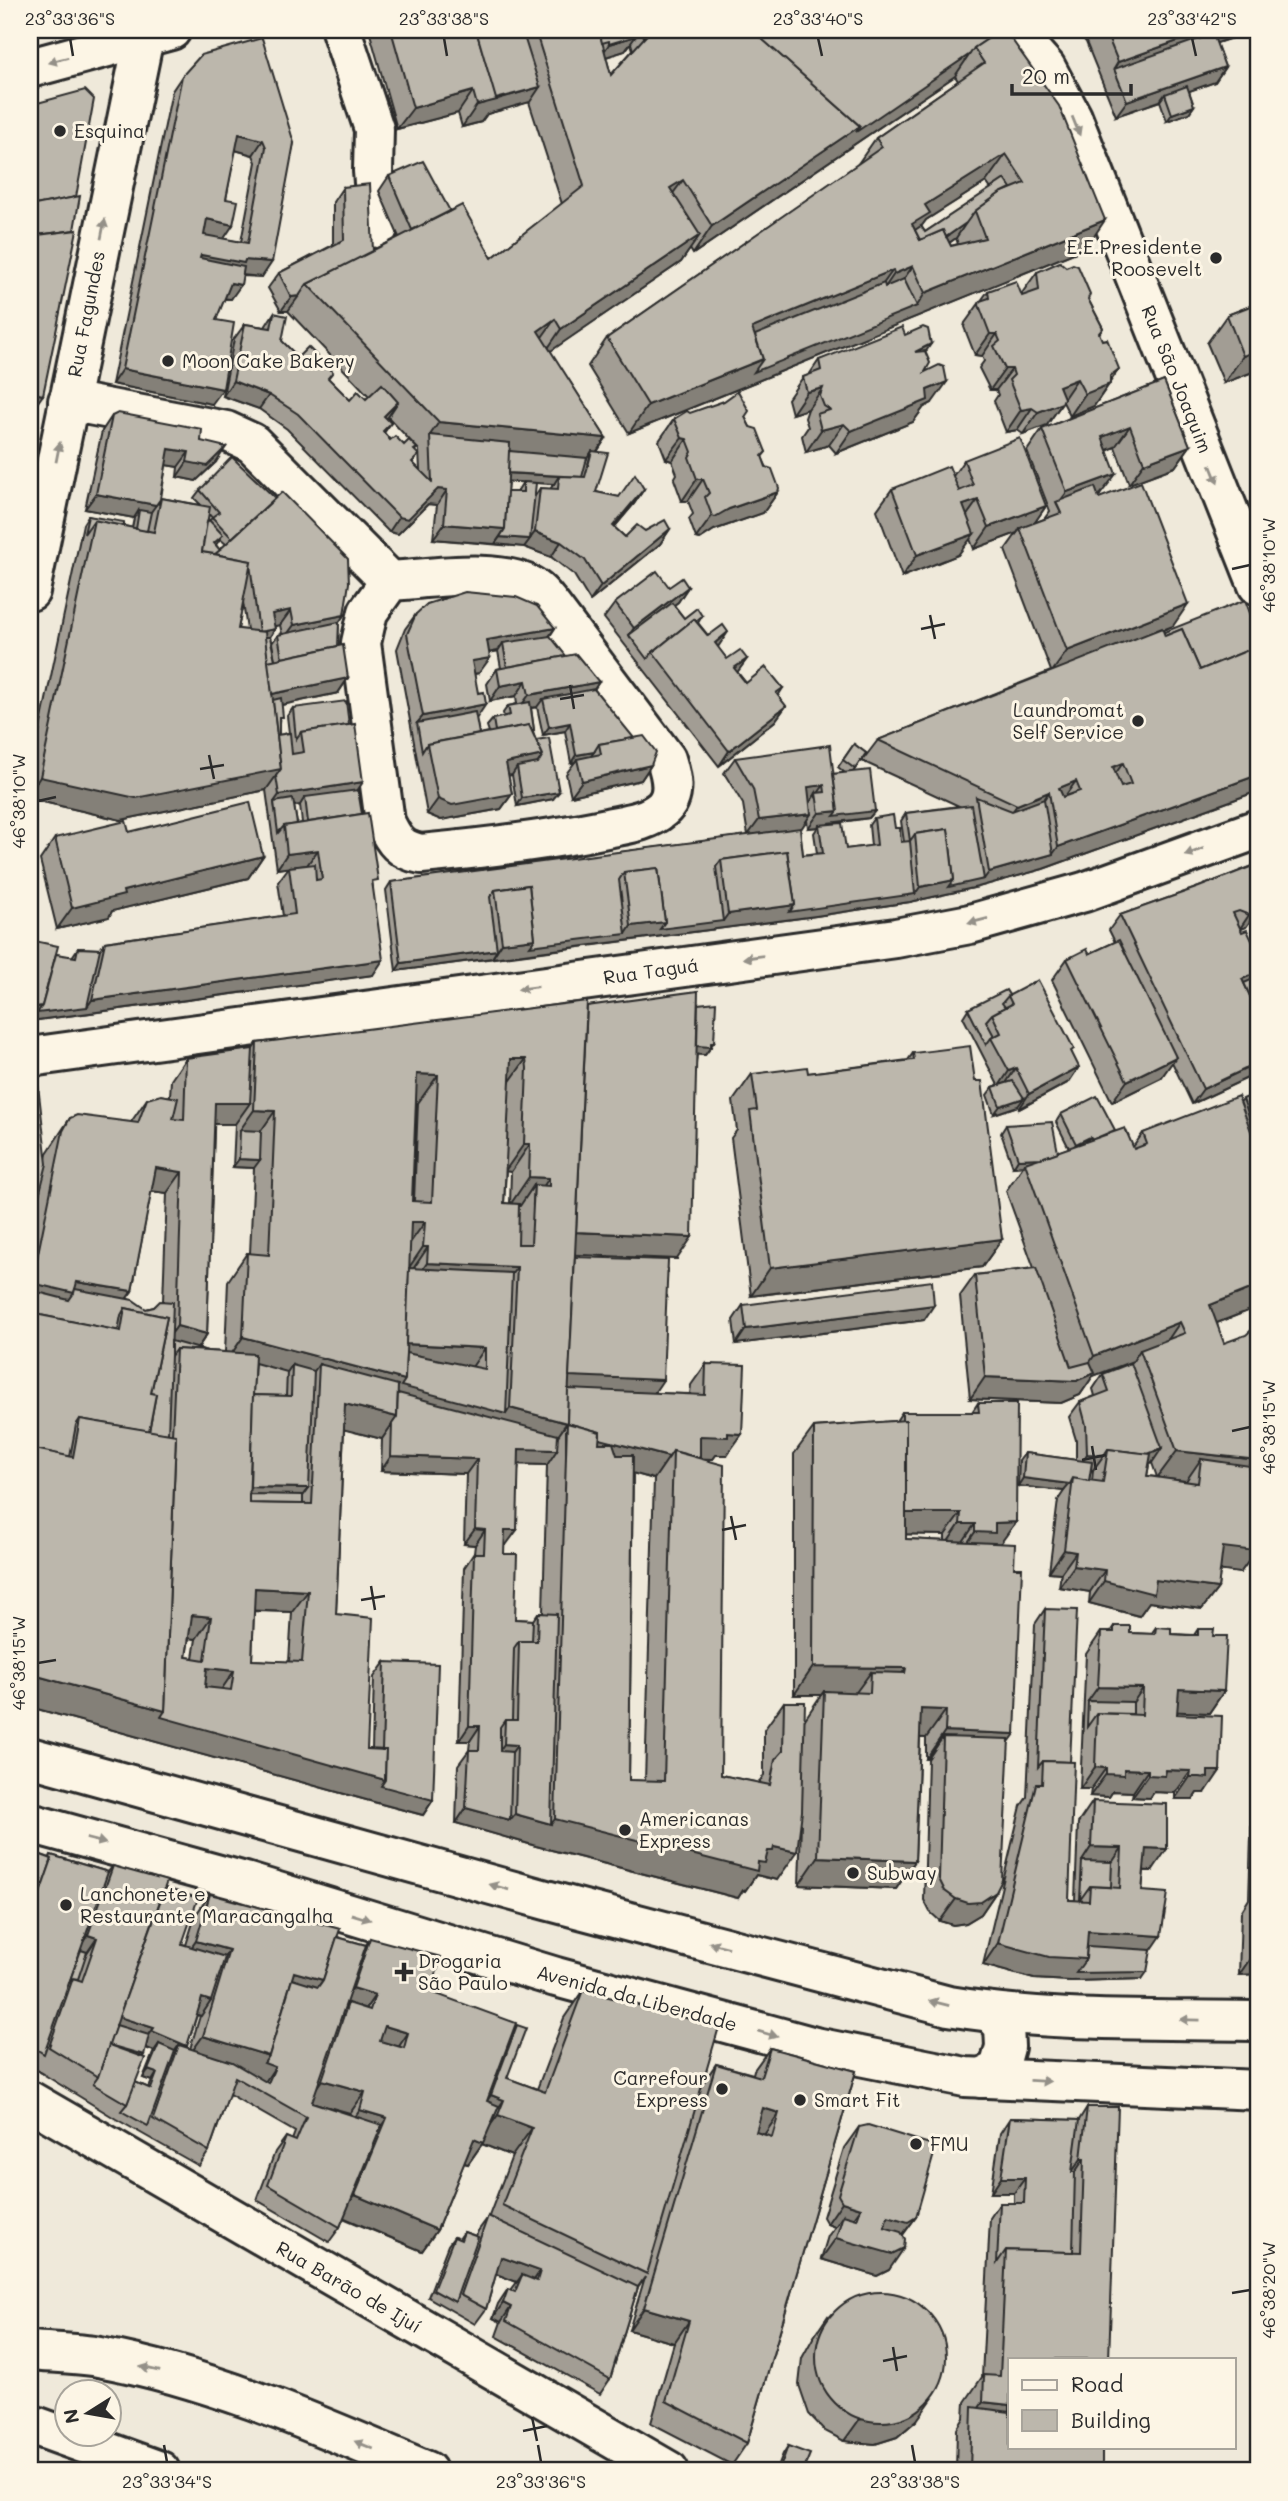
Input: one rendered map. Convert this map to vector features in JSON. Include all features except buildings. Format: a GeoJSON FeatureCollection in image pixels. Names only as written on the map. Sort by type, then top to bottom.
{"type":"FeatureCollection","features":[{"type":"Feature","properties":{"kind":"main road"},"geometry":{"type":"LineString","coordinates":[[341,30],[374,129],[373,171],[378,228]]}},
{"type":"Feature","properties":{"kind":"main road","name":"Rua São Joaquim"},"geometry":{"type":"LineString","coordinates":[[1012,30],[1046,68],[1072,117],[1258,585]]}},
{"type":"Feature","properties":{"kind":"main road"},"geometry":{"type":"LineString","coordinates":[[30,68],[157,33]]}},
{"type":"Feature","properties":{"kind":"main road","name":"Rua Fagundes"},"geometry":{"type":"LineString","coordinates":[[30,591],[68,401],[157,33]]}},
{"type":"Feature","properties":{"kind":"main road"},"geometry":{"type":"LineString","coordinates":[[68,401],[226,431],[252,443],[390,581],[468,576],[515,580],[534,588],[551,605],[666,759],[672,779],[670,795],[664,807],[646,819],[543,842],[421,854],[406,852],[394,841],[385,822],[360,643],[368,612],[390,581]]}},
{"type":"Feature","properties":{"kind":"main road","name":"Rua Taguá"},"geometry":{"type":"LineString","coordinates":[[30,1058],[908,936],[970,924],[1084,892],[1258,829]]}},
{"type":"Feature","properties":{"kind":"main road"},"geometry":{"type":"LineString","coordinates":[[30,1757],[546,1900],[949,2006],[992,2013],[1258,2021]]}},
{"type":"Feature","properties":{"kind":"main road","name":"Avenida da Liberdade"},"geometry":{"type":"LineString","coordinates":[[30,1824],[245,1882],[556,1977],[815,2047],[982,2078],[1258,2090]]}},
{"type":"Feature","properties":{"kind":"main road"},"geometry":{"type":"LineString","coordinates":[[982,2078],[999,2068],[1005,2048],[1004,2026],[992,2013]]}},
{"type":"Feature","properties":{"kind":"main road","name":"Rua Barão de Ijuí"},"geometry":{"type":"LineString","coordinates":[[30,2101],[669,2471]]}},
{"type":"Feature","properties":{"kind":"main road"},"geometry":{"type":"LineString","coordinates":[[30,2351],[97,2357],[168,2373],[238,2394],[427,2471]]}},
{"type":"Feature","properties":{"kind":"main road"},"geometry":{"type":"LineString","coordinates":[[30,2424],[160,2471]]}},
{"type":"Feature","properties":{"kind":"place","name":"Esquina"},"geometry":{"type":"Point","coordinates":[60,131]}},
{"type":"Feature","properties":{"kind":"place","name":"E.E.Presidente Roosevelt"},"geometry":{"type":"Point","coordinates":[1216,258]}},
{"type":"Feature","properties":{"kind":"place","name":"Moon Cake Bakery"},"geometry":{"type":"Point","coordinates":[168,361]}},
{"type":"Feature","properties":{"kind":"place","name":"Laundromat Self Service"},"geometry":{"type":"Point","coordinates":[1138,721]}},
{"type":"Feature","properties":{"kind":"place","name":"Americanas Express"},"geometry":{"type":"Point","coordinates":[625,1830]}},
{"type":"Feature","properties":{"kind":"place","name":"Subway"},"geometry":{"type":"Point","coordinates":[853,1873]}},
{"type":"Feature","properties":{"kind":"place","name":"Lanchonete e Restaurante Maracangalha"},"geometry":{"type":"Point","coordinates":[66,1905]}},
{"type":"Feature","properties":{"kind":"place","name":"Drogaria São Paulo"},"geometry":{"type":"Point","coordinates":[404,1972]}},
{"type":"Feature","properties":{"kind":"place","name":"Carrefour Express"},"geometry":{"type":"Point","coordinates":[722,2089]}},
{"type":"Feature","properties":{"kind":"place","name":"Smart Fit"},"geometry":{"type":"Point","coordinates":[800,2100]}},
{"type":"Feature","properties":{"kind":"place","name":"FMU"},"geometry":{"type":"Point","coordinates":[916,2144]}}]}
